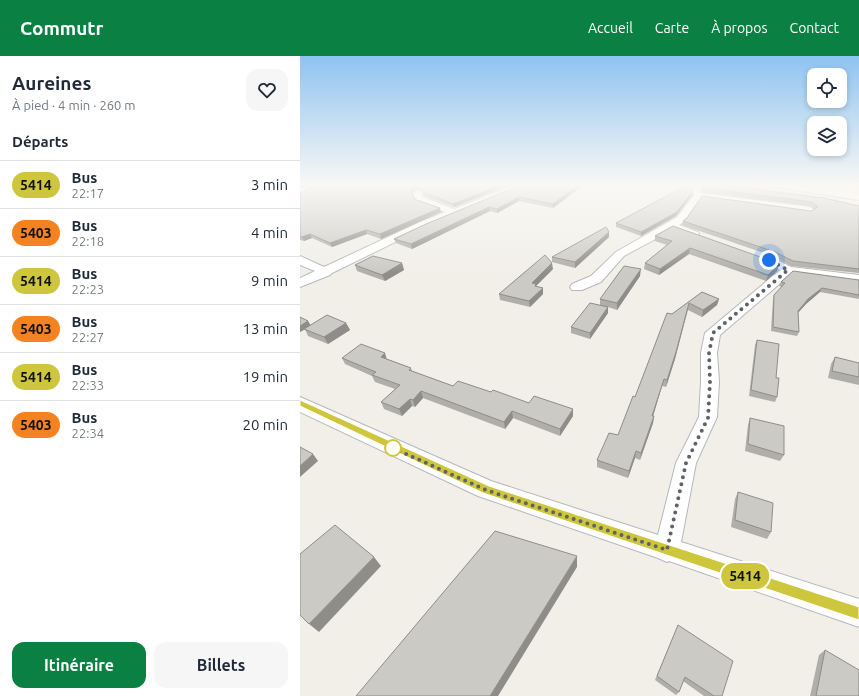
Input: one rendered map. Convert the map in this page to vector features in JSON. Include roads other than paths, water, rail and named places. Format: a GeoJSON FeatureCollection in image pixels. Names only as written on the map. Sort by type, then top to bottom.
{"type":"FeatureCollection","features":[{"type":"Feature","properties":{"kind":"street"},"geometry":{"type":"LineString","coordinates":[[300,283],[326,272],[422,225],[449,214]]}},
{"type":"Feature","properties":{"kind":"street"},"geometry":{"type":"LineString","coordinates":[[577,287],[596,279],[620,254],[671,226],[681,219],[684,214]]}},
{"type":"Feature","properties":{"kind":"street"},"geometry":{"type":"LineString","coordinates":[[671,226],[706,239]]}},
{"type":"Feature","properties":{"kind":"street"},"geometry":{"type":"LineString","coordinates":[[300,260],[326,272]]}},
{"type":"Feature","properties":{"kind":"street"},"geometry":{"type":"LineString","coordinates":[[769,260],[788,270],[859,279]]}},
{"type":"Feature","properties":{"kind":"street"},"geometry":{"type":"LineString","coordinates":[[667,550],[686,463],[708,418],[710,382],[709,353],[713,333],[788,270]]}},
{"type":"Feature","properties":{"kind":"street"},"geometry":{"type":"LineString","coordinates":[[302,407],[476,486],[859,613]]}}]}
